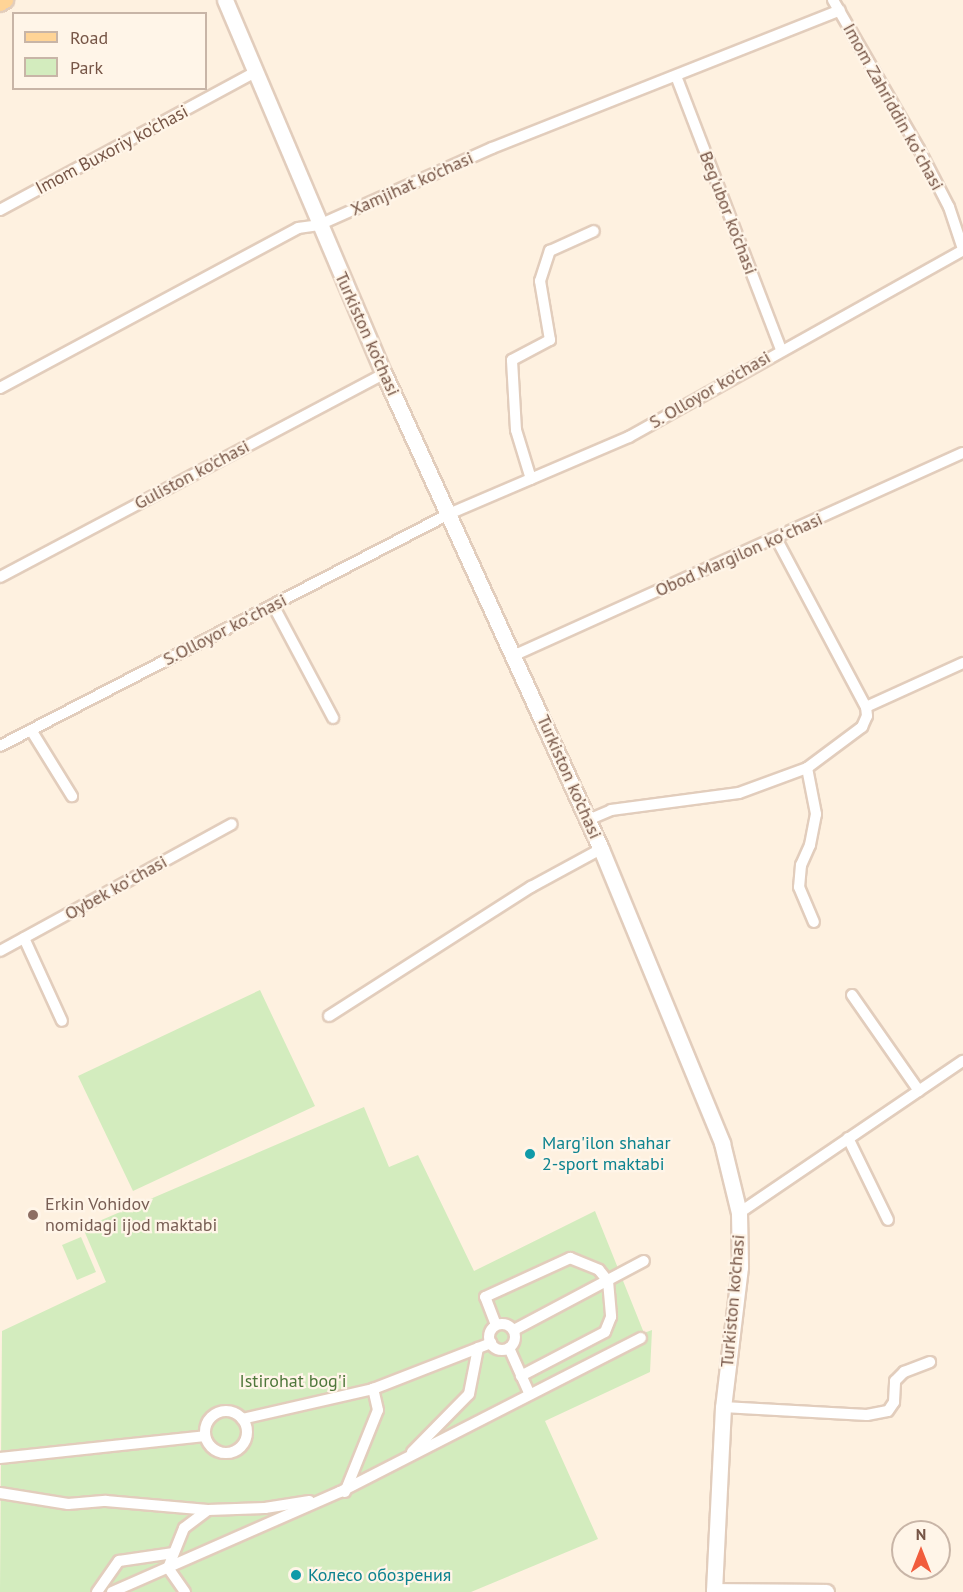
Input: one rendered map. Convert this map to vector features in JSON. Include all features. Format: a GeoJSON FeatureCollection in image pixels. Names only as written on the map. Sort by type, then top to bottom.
{"type":"FeatureCollection","features":[{"type":"Feature","properties":{"kind":"main road"},"geometry":{"type":"LineString","coordinates":[[0,3],[5,0]]}},
{"type":"Feature","properties":{"kind":"main road","name":"Turkiston ko’chasi"},"geometry":{"type":"LineString","coordinates":[[225,0],[384,374],[515,655],[601,849],[722,1143],[739,1213],[740,1267],[723,1407],[714,1591]]}},
{"type":"Feature","properties":{"kind":"main road"},"geometry":{"type":"LineString","coordinates":[[714,1591],[826,1592]]}},
{"type":"Feature","properties":{"kind":"street","name":"Imom Zahriddin koʻchasi"},"geometry":{"type":"LineString","coordinates":[[833,0],[929,168],[949,207],[963,249]]}},
{"type":"Feature","properties":{"kind":"street","name":"Xamjihat ko'chasi"},"geometry":{"type":"LineString","coordinates":[[0,388],[298,228],[319,225],[492,148],[840,10]]}},
{"type":"Feature","properties":{"kind":"street","name":"Imom Buxoriy ko'chasi"},"geometry":{"type":"LineString","coordinates":[[0,210],[255,72]]}},
{"type":"Feature","properties":{"kind":"street","name":"Beg'ubor ko'chasi"},"geometry":{"type":"LineString","coordinates":[[676,76],[781,349]]}},
{"type":"Feature","properties":{"kind":"street"},"geometry":{"type":"LineString","coordinates":[[531,479],[516,430],[512,360],[550,340],[540,281],[550,251],[594,231]]}},
{"type":"Feature","properties":{"kind":"street","name":"S. Olloyor ko'chasi"},"geometry":{"type":"LineString","coordinates":[[449,514],[628,437],[781,349],[963,249]]}},
{"type":"Feature","properties":{"kind":"street","name":"Guliston ko'chasi"},"geometry":{"type":"LineString","coordinates":[[0,578],[384,374]]}},
{"type":"Feature","properties":{"kind":"street","name":"Obod Margilon koʻchasi"},"geometry":{"type":"LineString","coordinates":[[515,655],[963,453]]}},
{"type":"Feature","properties":{"kind":"street","name":"S.Olloyor koʻchasi"},"geometry":{"type":"LineString","coordinates":[[0,746],[449,514]]}},
{"type":"Feature","properties":{"kind":"street"},"geometry":{"type":"LineString","coordinates":[[588,820],[611,810],[739,793],[807,768],[862,727],[867,716],[866,707],[776,538]]}},
{"type":"Feature","properties":{"kind":"street"},"geometry":{"type":"LineString","coordinates":[[273,605],[333,718]]}},
{"type":"Feature","properties":{"kind":"street"},"geometry":{"type":"LineString","coordinates":[[866,707],[963,663]]}},
{"type":"Feature","properties":{"kind":"street"},"geometry":{"type":"LineString","coordinates":[[31,730],[72,796]]}},
{"type":"Feature","properties":{"kind":"street"},"geometry":{"type":"LineString","coordinates":[[807,768],[816,813],[810,845],[801,865],[799,887],[814,922]]}},
{"type":"Feature","properties":{"kind":"street","name":"Oybek koʻchasi"},"geometry":{"type":"LineString","coordinates":[[0,951],[232,824]]}},
{"type":"Feature","properties":{"kind":"street"},"geometry":{"type":"LineString","coordinates":[[329,1016],[482,917],[601,849]]}},
{"type":"Feature","properties":{"kind":"street"},"geometry":{"type":"LineString","coordinates":[[24,938],[62,1021]]}},
{"type":"Feature","properties":{"kind":"street"},"geometry":{"type":"LineString","coordinates":[[852,995],[919,1091]]}},
{"type":"Feature","properties":{"kind":"street"},"geometry":{"type":"LineString","coordinates":[[739,1213],[963,1061]]}},
{"type":"Feature","properties":{"kind":"street"},"geometry":{"type":"LineString","coordinates":[[848,1138],[888,1220]]}},
{"type":"Feature","properties":{"kind":"street"},"geometry":{"type":"LineString","coordinates":[[496,1325],[485,1297],[570,1258],[599,1270],[608,1281],[611,1317],[605,1332],[521,1376]]}},
{"type":"Feature","properties":{"kind":"street"},"geometry":{"type":"LineString","coordinates":[[514,1330],[644,1261]]}},
{"type":"Feature","properties":{"kind":"street"},"geometry":{"type":"LineString","coordinates":[[507,1324],[514,1330],[515,1339],[509,1348],[497,1349],[490,1344],[489,1335],[496,1325],[507,1324]]}},
{"type":"Feature","properties":{"kind":"street"},"geometry":{"type":"LineString","coordinates":[[112,1592],[342,1494],[642,1338]]}},
{"type":"Feature","properties":{"kind":"street"},"geometry":{"type":"LineString","coordinates":[[242,1419],[373,1389],[490,1344]]}},
{"type":"Feature","properties":{"kind":"street"},"geometry":{"type":"LineString","coordinates":[[404,1460],[469,1394],[478,1348]]}},
{"type":"Feature","properties":{"kind":"street"},"geometry":{"type":"LineString","coordinates":[[509,1348],[530,1395]]}},
{"type":"Feature","properties":{"kind":"street"},"geometry":{"type":"LineString","coordinates":[[723,1407],[867,1415],[888,1411],[894,1402],[894,1381],[904,1372],[930,1362]]}},
{"type":"Feature","properties":{"kind":"street"},"geometry":{"type":"LineString","coordinates":[[342,1494],[378,1410],[373,1389]]}},
{"type":"Feature","properties":{"kind":"street"},"geometry":{"type":"LineString","coordinates":[[217,1412],[236,1413],[242,1419],[248,1438],[235,1452],[216,1452],[205,1436],[209,1418],[217,1412]]}},
{"type":"Feature","properties":{"kind":"street"},"geometry":{"type":"LineString","coordinates":[[0,1458],[205,1436]]}},
{"type":"Feature","properties":{"kind":"street"},"geometry":{"type":"LineString","coordinates":[[3,1496],[68,1504],[106,1501],[208,1510],[265,1508],[342,1494]]}},
{"type":"Feature","properties":{"kind":"street"},"geometry":{"type":"LineString","coordinates":[[168,1568],[184,1528],[208,1510]]}},
{"type":"Feature","properties":{"kind":"street"},"geometry":{"type":"LineString","coordinates":[[97,1592],[119,1561],[173,1552]]}},
{"type":"Feature","properties":{"kind":"street"},"geometry":{"type":"LineString","coordinates":[[168,1568],[185,1592]]}},
{"type":"Feature","properties":{"kind":"green space"},"geometry":{"type":"Polygon","coordinates":[[[260,990],[315,1106],[133,1191],[78,1076],[260,990]]]}},
{"type":"Feature","properties":{"kind":"green space","name":"Istirohat bog'i"},"geometry":{"type":"Polygon","coordinates":[[[364,1107],[389,1167],[418,1155],[474,1271],[595,1211],[644,1333],[652,1330],[650,1372],[545,1421],[598,1539],[471,1592],[0,1592],[2,1331],[106,1282],[83,1228],[364,1107]]]}},
{"type":"Feature","properties":{"kind":"green space"},"geometry":{"type":"Polygon","coordinates":[[[81,1237],[96,1272],[77,1280],[62,1245],[81,1237]]]}},
{"type":"Feature","properties":{"kind":"place","name":"Marg'ilon shahar 2-sport maktabi"},"geometry":{"type":"Point","coordinates":[530,1154]}},
{"type":"Feature","properties":{"kind":"place","name":"Erkin Vohidov nomidagi ijod maktabi"},"geometry":{"type":"Point","coordinates":[33,1215]}},
{"type":"Feature","properties":{"kind":"place","name":"Колесо обозрения"},"geometry":{"type":"Point","coordinates":[296,1575]}}]}
